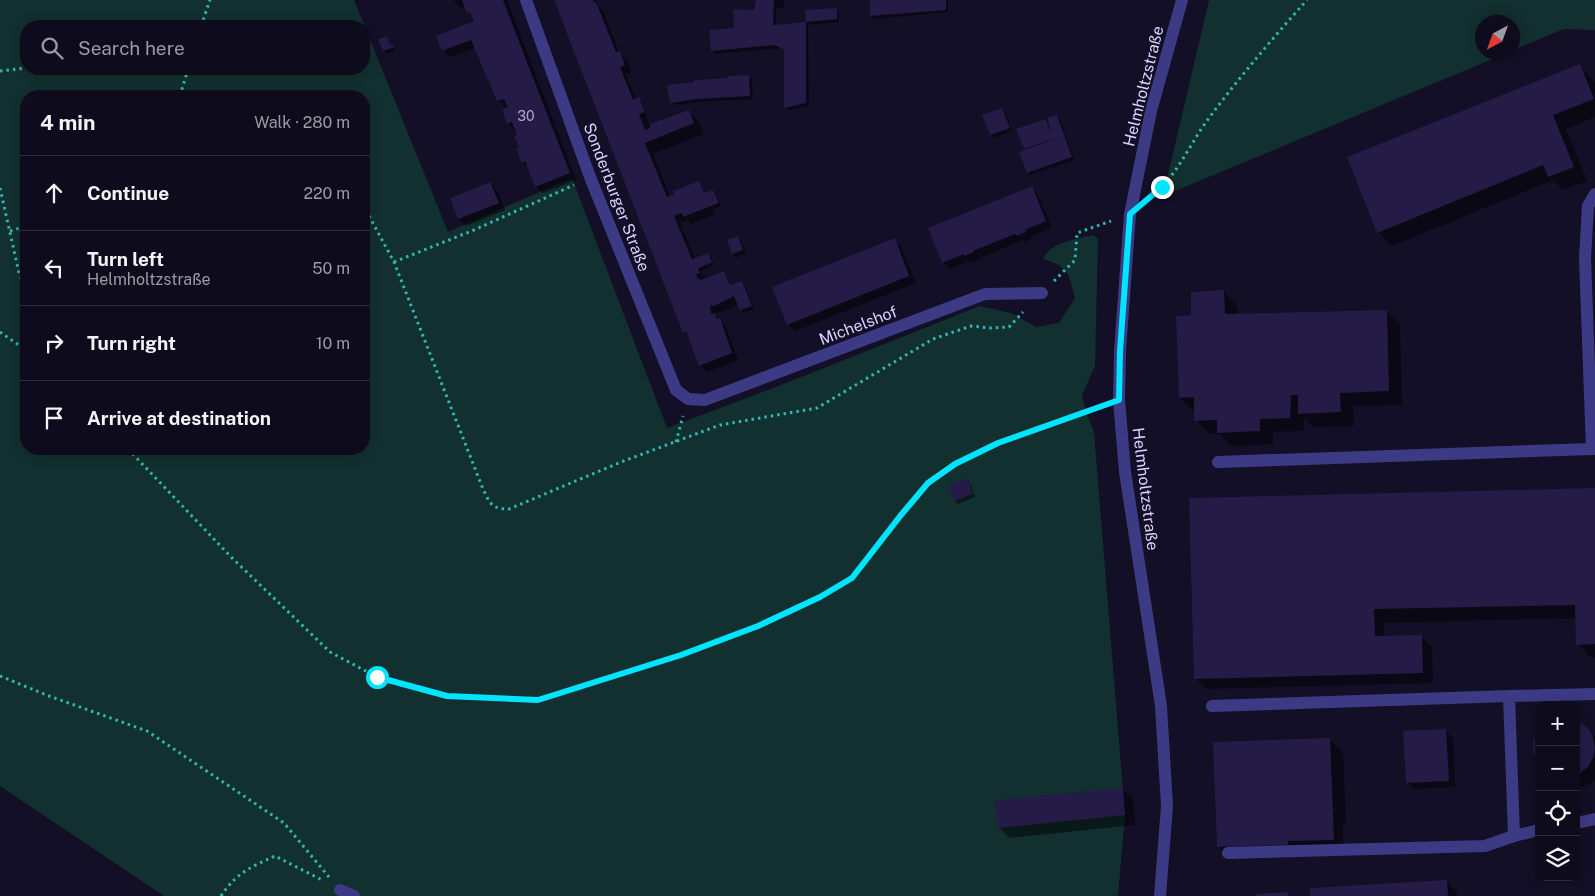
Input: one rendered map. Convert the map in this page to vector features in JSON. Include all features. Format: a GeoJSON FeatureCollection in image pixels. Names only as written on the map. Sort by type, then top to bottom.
{"type":"FeatureCollection","features":[{"type":"Feature","properties":{"kind":"street","name":"Sonderburger Straße"},"geometry":{"type":"LineString","coordinates":[[526,0],[590,177],[676,390],[688,399]]}},
{"type":"Feature","properties":{"kind":"street","name":"Helmholtzstraße"},"geometry":{"type":"LineString","coordinates":[[1160,896],[1167,806],[1161,706],[1125,472],[1119,400],[1120,351],[1130,214],[1151,111],[1182,0]]}},
{"type":"Feature","properties":{"kind":"street"},"geometry":{"type":"LineString","coordinates":[[1218,462],[1594,449],[1585,258],[1588,206],[1595,194]]}},
{"type":"Feature","properties":{"kind":"street","name":"Michelshof"},"geometry":{"type":"LineString","coordinates":[[688,399],[705,400],[985,294],[1042,293]]}},
{"type":"Feature","properties":{"kind":"street"},"geometry":{"type":"LineString","coordinates":[[1212,706],[1595,694]]}},
{"type":"Feature","properties":{"kind":"street"},"geometry":{"type":"LineString","coordinates":[[1510,696],[1514,836]]}},
{"type":"Feature","properties":{"kind":"street"},"geometry":{"type":"LineString","coordinates":[[1580,822],[1595,819]]}},
{"type":"Feature","properties":{"kind":"street"},"geometry":{"type":"LineString","coordinates":[[1228,854],[1485,846],[1535,831]]}},
{"type":"Feature","properties":{"kind":"street"},"geometry":{"type":"LineString","coordinates":[[340,890],[354,896]]}},
{"type":"Feature","properties":{"kind":"path"},"geometry":{"type":"LineString","coordinates":[[203,20],[210,0]]}},
{"type":"Feature","properties":{"kind":"path"},"geometry":{"type":"LineString","coordinates":[[370,218],[394,262],[489,503],[498,509],[509,509],[621,462],[720,426],[817,408],[933,340],[971,326],[1009,327],[1075,260],[1077,234],[1130,214],[1162,187],[1206,122],[1306,0]]}},
{"type":"Feature","properties":{"kind":"path"},"geometry":{"type":"LineString","coordinates":[[0,71],[20,69]]}},
{"type":"Feature","properties":{"kind":"path"},"geometry":{"type":"LineString","coordinates":[[182,90],[186,75]]}},
{"type":"Feature","properties":{"kind":"path"},"geometry":{"type":"LineString","coordinates":[[394,262],[474,230],[590,177]]}},
{"type":"Feature","properties":{"kind":"path"},"geometry":{"type":"LineString","coordinates":[[0,188],[20,277]]}},
{"type":"Feature","properties":{"kind":"path"},"geometry":{"type":"LineString","coordinates":[[10,231],[20,228]]}},
{"type":"Feature","properties":{"kind":"path"},"geometry":{"type":"LineString","coordinates":[[0,332],[20,346]]}},
{"type":"Feature","properties":{"kind":"path"},"geometry":{"type":"LineString","coordinates":[[676,442],[688,399]]}},
{"type":"Feature","properties":{"kind":"path"},"geometry":{"type":"LineString","coordinates":[[134,455],[231,557],[330,652],[377,677],[447,696],[538,700],[681,655],[758,626],[820,597],[852,578],[928,483],[955,464],[998,443],[1119,400]]}},
{"type":"Feature","properties":{"kind":"path"},"geometry":{"type":"LineString","coordinates":[[0,676],[49,696],[147,731],[284,823],[340,890]]}},
{"type":"Feature","properties":{"kind":"path"},"geometry":{"type":"LineString","coordinates":[[221,896],[226,888],[245,870],[276,856],[340,890]]}},
{"type":"Feature","properties":{"kind":"green space"},"geometry":{"type":"Polygon","coordinates":[[[0,0],[354,0],[362,20],[20,20],[20,75],[370,75],[370,39],[448,232],[572,178],[667,428],[980,306],[1011,313],[1036,327],[1059,323],[1075,298],[1071,282],[1063,268],[1043,259],[1052,249],[1065,242],[1093,235],[1098,239],[1095,366],[1082,395],[1094,432],[1125,815],[1118,896],[164,896],[0,786],[0,0]]]}},
{"type":"Feature","properties":{"kind":"green space"},"geometry":{"type":"Polygon","coordinates":[[[1209,0],[1595,0],[1595,30],[1564,29],[1520,47],[1520,15],[1475,15],[1475,60],[1490,60],[1163,196],[1209,0]]]}},
{"type":"Feature","properties":{"kind":"building"},"geometry":{"type":"Polygon","coordinates":[[[462,0],[503,0],[570,173],[535,187],[525,161],[522,163],[516,148],[519,147],[514,136],[517,135],[512,122],[507,124],[502,110],[508,107],[504,99],[497,101],[471,40],[442,51],[436,36],[474,21],[470,12],[467,13],[462,0]]]}},
{"type":"Feature","properties":{"kind":"building"},"geometry":{"type":"Polygon","coordinates":[[[554,0],[593,0],[594,3],[596,2],[616,52],[620,51],[625,65],[620,67],[633,100],[639,97],[645,112],[639,114],[645,130],[650,128],[650,124],[689,110],[694,123],[645,143],[667,197],[675,194],[673,191],[699,181],[704,193],[713,190],[719,203],[683,217],[682,213],[674,216],[692,259],[708,253],[712,262],[698,268],[700,273],[696,274],[697,278],[701,280],[724,271],[730,285],[742,281],[752,306],[740,310],[734,296],[714,306],[710,305],[711,314],[715,313],[717,319],[720,318],[732,353],[699,366],[686,331],[683,333],[554,0]]]}},
{"type":"Feature","properties":{"kind":"building"},"geometry":{"type":"Polygon","coordinates":[[[756,0],[774,0],[773,25],[806,22],[806,103],[784,108],[784,50],[775,45],[711,51],[709,30],[734,28],[733,9],[754,10],[756,0]]]}},
{"type":"Feature","properties":{"kind":"building"},"geometry":{"type":"Polygon","coordinates":[[[870,0],[946,0],[946,10],[870,16],[870,0]]]}},
{"type":"Feature","properties":{"kind":"building"},"geometry":{"type":"Polygon","coordinates":[[[837,8],[837,19],[806,22],[805,10],[837,8]]]}},
{"type":"Feature","properties":{"kind":"building"},"geometry":{"type":"Polygon","coordinates":[[[387,36],[390,45],[393,44],[394,47],[383,51],[378,39],[387,36]]]}},
{"type":"Feature","properties":{"kind":"building"},"geometry":{"type":"Polygon","coordinates":[[[1580,64],[1594,99],[1553,115],[1574,167],[1548,177],[1543,165],[1377,233],[1347,157],[1580,64]]]}},
{"type":"Feature","properties":{"kind":"building"},"geometry":{"type":"Polygon","coordinates":[[[749,75],[750,96],[696,99],[670,103],[667,85],[694,82],[694,80],[749,75]]]}},
{"type":"Feature","properties":{"kind":"building"},"geometry":{"type":"Polygon","coordinates":[[[1002,108],[1010,128],[990,135],[982,115],[1002,108]]]}},
{"type":"Feature","properties":{"kind":"building"},"geometry":{"type":"Polygon","coordinates":[[[1057,115],[1072,157],[1027,173],[1019,152],[1062,136],[1024,149],[1016,129],[1046,119],[1052,136],[1047,118],[1057,115]]]}},
{"type":"Feature","properties":{"kind":"building"},"geometry":{"type":"Polygon","coordinates":[[[490,182],[499,203],[458,219],[450,198],[490,182]]]}},
{"type":"Feature","properties":{"kind":"building"},"geometry":{"type":"Polygon","coordinates":[[[1032,186],[1046,221],[1025,230],[1026,232],[1016,236],[1015,234],[964,256],[964,254],[942,263],[928,228],[1032,186]]]}},
{"type":"Feature","properties":{"kind":"building"},"geometry":{"type":"Polygon","coordinates":[[[738,236],[743,250],[732,254],[727,240],[738,236]]]}},
{"type":"Feature","properties":{"kind":"building"},"geometry":{"type":"Polygon","coordinates":[[[895,238],[909,276],[787,325],[772,287],[895,238]]]}},
{"type":"Feature","properties":{"kind":"building"},"geometry":{"type":"Polygon","coordinates":[[[1224,290],[1225,314],[1387,310],[1389,391],[1340,393],[1341,412],[1298,414],[1298,395],[1291,395],[1290,418],[1260,419],[1260,431],[1217,433],[1217,420],[1194,421],[1194,397],[1179,398],[1176,316],[1191,315],[1191,292],[1224,290]]]}},
{"type":"Feature","properties":{"kind":"building"},"geometry":{"type":"Polygon","coordinates":[[[967,478],[973,494],[954,501],[948,485],[967,478]]]}},
{"type":"Feature","properties":{"kind":"building"},"geometry":{"type":"Polygon","coordinates":[[[1595,488],[1595,644],[1576,645],[1575,605],[1374,609],[1375,636],[1422,635],[1423,673],[1194,679],[1189,498],[1595,488]]]}},
{"type":"Feature","properties":{"kind":"building"},"geometry":{"type":"Polygon","coordinates":[[[1580,723],[1588,728],[1593,737],[1595,748],[1593,758],[1588,767],[1580,773],[1580,723]]]}},
{"type":"Feature","properties":{"kind":"building"},"geometry":{"type":"Polygon","coordinates":[[[1446,729],[1449,781],[1406,783],[1403,731],[1446,729]]]}},
{"type":"Feature","properties":{"kind":"building"},"geometry":{"type":"Polygon","coordinates":[[[1330,738],[1334,840],[1288,841],[1288,845],[1217,847],[1213,742],[1330,738]]]}},
{"type":"Feature","properties":{"kind":"building"},"geometry":{"type":"Polygon","coordinates":[[[1535,738],[1535,757],[1533,752],[1535,738]]]}},
{"type":"Feature","properties":{"kind":"building"},"geometry":{"type":"Polygon","coordinates":[[[1123,788],[1125,815],[998,828],[995,800],[1123,788]]]}},
{"type":"Feature","properties":{"kind":"building"},"geometry":{"type":"Polygon","coordinates":[[[1447,880],[1448,896],[1310,896],[1310,888],[1447,880]]]}},
{"type":"Feature","properties":{"kind":"building"},"geometry":{"type":"Polygon","coordinates":[[[1288,892],[1289,896],[1256,896],[1256,894],[1288,892]]]}},
{"type":"Feature","properties":{"kind":"route"},"geometry":{"type":"LineString","coordinates":[[377,677],[447,696],[538,700],[681,655],[758,626],[820,597],[852,578],[928,483],[955,464],[998,443],[1119,400],[1120,351],[1130,214],[1162,187]]}}]}
